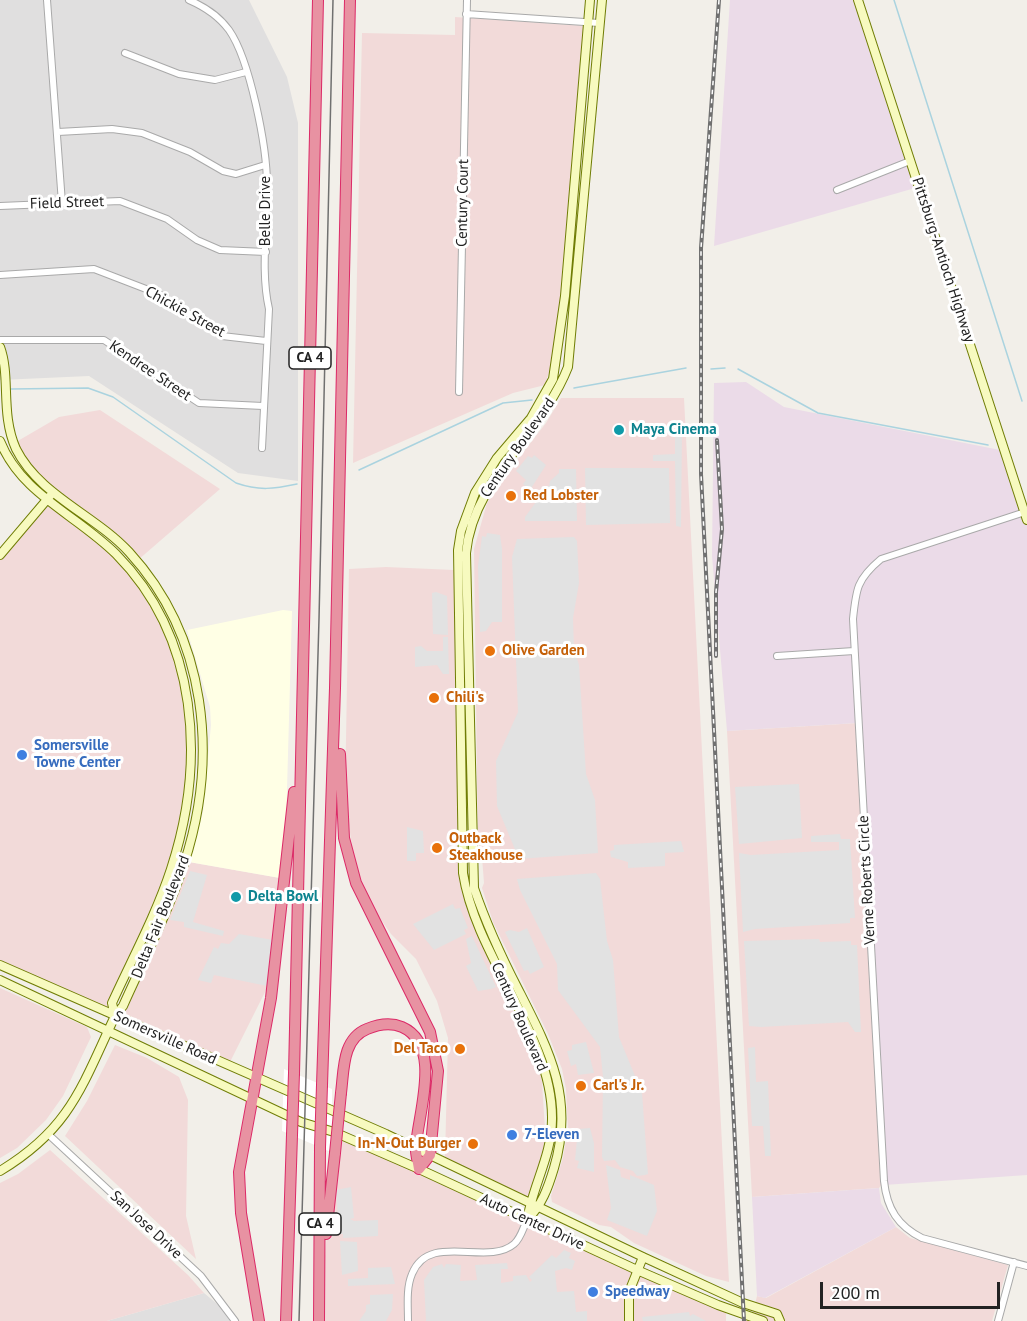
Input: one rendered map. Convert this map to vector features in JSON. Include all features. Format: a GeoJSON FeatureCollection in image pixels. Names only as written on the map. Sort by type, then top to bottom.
{"type":"FeatureCollection","features":[{"type":"Feature","properties":{"kind":"highway","name":"CA 4"},"geometry":{"type":"LineString","coordinates":[[286,1321],[294,1073],[318,0]]}},
{"type":"Feature","properties":{"kind":"highway","name":"CA 4"},"geometry":{"type":"LineString","coordinates":[[319,1321],[322,1085],[335,688],[350,0]]}},
{"type":"Feature","properties":{"kind":"highway"},"geometry":{"type":"LineString","coordinates":[[335,688],[344,838],[350,861],[367,909],[430,1032],[436,1052],[438,1071],[430,1155],[419,1169]]}},
{"type":"Feature","properties":{"kind":"highway"},"geometry":{"type":"LineString","coordinates":[[259,1321],[241,1214],[239,1172],[271,998],[302,717]]}},
{"type":"Feature","properties":{"kind":"highway"},"geometry":{"type":"LineString","coordinates":[[319,1300],[346,1053],[352,1039],[361,1031],[386,1023],[407,1030],[422,1045],[425,1065],[416,1148],[419,1169]]}},
{"type":"Feature","properties":{"kind":"main road","name":"Century Boulevard"},"geometry":{"type":"LineString","coordinates":[[526,1220],[549,1150],[552,1119],[549,1086],[541,1059],[476,925],[466,897],[463,873],[458,550],[464,521],[475,493],[497,458],[531,418],[553,378],[565,296],[590,0]]}},
{"type":"Feature","properties":{"kind":"main road","name":"Century Boulevard"},"geometry":{"type":"LineString","coordinates":[[526,1220],[539,1208],[561,1140],[560,1089],[545,1042],[485,921],[474,888],[466,553],[471,522],[488,488],[546,411],[559,391],[568,367],[602,0]]}},
{"type":"Feature","properties":{"kind":"main road","name":"Pittsburg-Antioch Highway"},"geometry":{"type":"LineString","coordinates":[[858,0],[1026,516]]}},
{"type":"Feature","properties":{"kind":"main road","name":"Delta Fair Boulevard"},"geometry":{"type":"LineString","coordinates":[[0,346],[5,412],[11,437],[28,467],[53,491],[111,534],[149,576],[180,628],[196,678],[203,730],[199,795],[184,864],[163,918],[123,1006],[115,1016],[69,1112],[49,1135],[21,1158],[0,1171]]}},
{"type":"Feature","properties":{"kind":"main road","name":"Delta Fair Boulevard"},"geometry":{"type":"LineString","coordinates":[[0,441],[20,475],[47,500],[101,540],[133,573],[164,622],[183,673],[192,737],[188,795],[171,869],[112,1003],[115,1016]]}},
{"type":"Feature","properties":{"kind":"main road"},"geometry":{"type":"LineString","coordinates":[[0,555],[53,491]]}},
{"type":"Feature","properties":{"kind":"main road"},"geometry":{"type":"LineString","coordinates":[[152,914],[163,918]]}},
{"type":"Feature","properties":{"kind":"main road","name":"Somersville Road"},"geometry":{"type":"LineString","coordinates":[[0,965],[331,1111]]}},
{"type":"Feature","properties":{"kind":"main road","name":"Somersville Road"},"geometry":{"type":"LineString","coordinates":[[0,980],[302,1122]]}},
{"type":"Feature","properties":{"kind":"main road","name":"Auto Center Drive"},"geometry":{"type":"LineString","coordinates":[[331,1111],[416,1148],[725,1295],[777,1314],[780,1321]]}},
{"type":"Feature","properties":{"kind":"main road","name":"Auto Center Drive"},"geometry":{"type":"LineString","coordinates":[[302,1122],[334,1132],[419,1169],[526,1220],[717,1305],[763,1321]]}},
{"type":"Feature","properties":{"kind":"main road"},"geometry":{"type":"LineString","coordinates":[[628,1321],[629,1292],[643,1257]]}},
{"type":"Feature","properties":{"kind":"street"},"geometry":{"type":"LineString","coordinates":[[47,0],[62,203]]}},
{"type":"Feature","properties":{"kind":"street","name":"Belle Drive"},"geometry":{"type":"LineString","coordinates":[[189,0],[217,16],[239,46],[257,112],[267,182],[264,287],[269,309],[262,448]]}},
{"type":"Feature","properties":{"kind":"street","name":"Century Court"},"geometry":{"type":"LineString","coordinates":[[459,392],[467,0]]}},
{"type":"Feature","properties":{"kind":"street"},"geometry":{"type":"LineString","coordinates":[[466,14],[599,23]]}},
{"type":"Feature","properties":{"kind":"street"},"geometry":{"type":"LineString","coordinates":[[125,53],[188,76],[215,80],[246,72]]}},
{"type":"Feature","properties":{"kind":"street"},"geometry":{"type":"LineString","coordinates":[[58,132],[112,129],[142,133],[190,152],[223,171],[236,174],[265,165]]}},
{"type":"Feature","properties":{"kind":"street"},"geometry":{"type":"LineString","coordinates":[[837,190],[910,161]]}},
{"type":"Feature","properties":{"kind":"street","name":"Field Street"},"geometry":{"type":"LineString","coordinates":[[0,206],[120,201],[167,219],[197,240],[219,250],[266,252]]}},
{"type":"Feature","properties":{"kind":"street","name":"Chickie Street"},"geometry":{"type":"LineString","coordinates":[[0,275],[94,269],[159,294],[222,336],[266,341]]}},
{"type":"Feature","properties":{"kind":"street","name":"Kendree Street"},"geometry":{"type":"LineString","coordinates":[[0,340],[104,340],[199,404],[263,406]]}},
{"type":"Feature","properties":{"kind":"street","name":"Verne Roberts Circle"},"geometry":{"type":"LineString","coordinates":[[1026,516],[881,559],[863,574],[855,592],[854,651],[884,1181],[888,1204],[898,1221],[922,1239],[1027,1266]]}},
{"type":"Feature","properties":{"kind":"street"},"geometry":{"type":"LineString","coordinates":[[777,656],[854,651]]}},
{"type":"Feature","properties":{"kind":"street","name":"San Jose Drive"},"geometry":{"type":"LineString","coordinates":[[49,1135],[201,1276],[235,1321]]}},
{"type":"Feature","properties":{"kind":"street"},"geometry":{"type":"LineString","coordinates":[[408,1321],[410,1281],[418,1264],[442,1252],[506,1249],[519,1238],[526,1220]]}},
{"type":"Feature","properties":{"kind":"street"},"geometry":{"type":"LineString","coordinates":[[998,1321],[1014,1262]]}},
{"type":"Feature","properties":{"kind":"shaded area"},"geometry":{"type":"Polygon","coordinates":[[[0,0],[249,0],[287,77],[298,123],[298,481],[238,473],[89,376],[0,380],[0,0]]]}},
{"type":"Feature","properties":{"kind":"shaded area"},"geometry":{"type":"Polygon","coordinates":[[[730,0],[855,0],[915,188],[714,246],[730,0]]]}},
{"type":"Feature","properties":{"kind":"shaded area"},"geometry":{"type":"Polygon","coordinates":[[[455,17],[586,26],[555,353],[545,385],[513,393],[353,463],[362,33],[455,35],[455,17]]]}},
{"type":"Feature","properties":{"kind":"shaded area"},"geometry":{"type":"Polygon","coordinates":[[[746,382],[784,407],[1005,451],[1027,520],[1027,1175],[884,1185],[857,723],[727,731],[712,556],[714,383],[746,382]]]}},
{"type":"Feature","properties":{"kind":"shaded area"},"geometry":{"type":"Polygon","coordinates":[[[561,398],[684,398],[729,1282],[706,1276],[634,1243],[611,1227],[599,1225],[552,1202],[551,1196],[563,1158],[568,1129],[566,1089],[562,1069],[548,1034],[493,922],[482,888],[484,883],[482,857],[478,853],[474,549],[487,503],[496,487],[546,423],[561,398]]]}},
{"type":"Feature","properties":{"kind":"shaded area"},"geometry":{"type":"Polygon","coordinates":[[[100,410],[220,489],[138,560],[102,524],[32,470],[16,442],[59,417],[100,410]]]}},
{"type":"Feature","properties":{"kind":"shaded area"},"geometry":{"type":"Polygon","coordinates":[[[675,428],[682,428],[681,527],[676,526],[675,461],[653,461],[653,455],[675,454],[675,428]]]}},
{"type":"Feature","properties":{"kind":"shaded area"},"geometry":{"type":"Polygon","coordinates":[[[534,455],[546,465],[530,490],[523,484],[526,480],[516,471],[528,456],[532,458],[534,455]]]}},
{"type":"Feature","properties":{"kind":"shaded area"},"geometry":{"type":"Polygon","coordinates":[[[585,468],[669,468],[670,523],[586,525],[585,468]]]}},
{"type":"Feature","properties":{"kind":"shaded area"},"geometry":{"type":"Polygon","coordinates":[[[559,469],[576,469],[577,521],[525,521],[525,517],[544,491],[544,486],[549,486],[550,481],[559,473],[559,469]]]}},
{"type":"Feature","properties":{"kind":"shaded area"},"geometry":{"type":"Polygon","coordinates":[[[47,499],[94,535],[133,573],[172,641],[192,744],[171,869],[112,1003],[115,1016],[0,965],[0,555],[47,499]]]}},
{"type":"Feature","properties":{"kind":"shaded area"},"geometry":{"type":"Polygon","coordinates":[[[487,533],[500,535],[502,622],[492,622],[486,631],[480,632],[478,566],[482,536],[486,537],[487,533]]]}},
{"type":"Feature","properties":{"kind":"shaded area"},"geometry":{"type":"Polygon","coordinates":[[[574,537],[577,541],[579,583],[573,618],[574,649],[579,665],[586,774],[595,800],[598,853],[519,859],[497,806],[496,761],[518,712],[512,557],[517,539],[574,537]]]}},
{"type":"Feature","properties":{"kind":"shaded area"},"geometry":{"type":"Polygon","coordinates":[[[386,567],[454,570],[460,877],[477,934],[541,1068],[546,1144],[528,1200],[445,1157],[448,1038],[437,1001],[416,959],[391,934],[368,901],[354,862],[345,796],[349,569],[386,567]]]}},
{"type":"Feature","properties":{"kind":"shaded area"},"geometry":{"type":"Polygon","coordinates":[[[432,593],[447,596],[448,635],[433,634],[432,593]]]}},
{"type":"Feature","properties":{"kind":"shaded area"},"geometry":{"type":"Polygon","coordinates":[[[283,610],[292,611],[286,825],[280,878],[189,862],[203,812],[211,725],[210,707],[187,630],[283,610]]]}},
{"type":"Feature","properties":{"kind":"shaded area"},"geometry":{"type":"Polygon","coordinates":[[[443,637],[448,637],[449,674],[443,674],[437,665],[415,667],[415,647],[421,646],[427,651],[443,651],[443,637]]]}},
{"type":"Feature","properties":{"kind":"shaded area"},"geometry":{"type":"Polygon","coordinates":[[[858,723],[884,1181],[879,1188],[752,1197],[727,731],[858,723]]]}},
{"type":"Feature","properties":{"kind":"shaded area"},"geometry":{"type":"Polygon","coordinates":[[[799,784],[802,838],[739,844],[735,787],[799,784]]]}},
{"type":"Feature","properties":{"kind":"shaded area"},"geometry":{"type":"Polygon","coordinates":[[[407,827],[423,831],[424,853],[416,853],[416,861],[407,861],[407,827]]]}},
{"type":"Feature","properties":{"kind":"shaded area"},"geometry":{"type":"Polygon","coordinates":[[[840,834],[841,839],[850,839],[855,918],[850,918],[850,923],[755,929],[743,932],[739,853],[751,855],[839,850],[839,842],[811,842],[811,836],[840,834]]]}},
{"type":"Feature","properties":{"kind":"shaded area"},"geometry":{"type":"Polygon","coordinates":[[[681,841],[684,852],[665,853],[665,866],[628,868],[628,862],[611,857],[610,851],[614,850],[614,845],[681,841]]]}},
{"type":"Feature","properties":{"kind":"shaded area"},"geometry":{"type":"Polygon","coordinates":[[[189,862],[280,878],[267,988],[230,1062],[123,1013],[189,862]]]}},
{"type":"Feature","properties":{"kind":"shaded area"},"geometry":{"type":"Polygon","coordinates":[[[190,871],[207,875],[193,922],[224,931],[223,936],[184,927],[184,922],[170,920],[190,871]]]}},
{"type":"Feature","properties":{"kind":"shaded area"},"geometry":{"type":"Polygon","coordinates":[[[596,873],[600,879],[607,941],[613,960],[619,1037],[642,1093],[648,1174],[645,1175],[637,1176],[633,1171],[620,1167],[615,1160],[604,1161],[602,1157],[603,1077],[600,1047],[558,990],[557,964],[520,890],[517,879],[596,873]]]}},
{"type":"Feature","properties":{"kind":"shaded area"},"geometry":{"type":"Polygon","coordinates":[[[453,904],[455,909],[460,908],[468,928],[464,930],[466,934],[434,950],[413,924],[453,904]]]}},
{"type":"Feature","properties":{"kind":"shaded area"},"geometry":{"type":"Polygon","coordinates":[[[527,928],[544,967],[530,974],[528,970],[524,971],[505,932],[510,930],[519,932],[527,928]]]}},
{"type":"Feature","properties":{"kind":"shaded area"},"geometry":{"type":"Polygon","coordinates":[[[239,934],[273,940],[267,986],[214,975],[211,983],[198,980],[214,947],[218,949],[221,943],[229,944],[239,934]]]}},
{"type":"Feature","properties":{"kind":"shaded area"},"geometry":{"type":"Polygon","coordinates":[[[472,936],[496,987],[478,991],[466,966],[471,963],[466,939],[472,936]]]}},
{"type":"Feature","properties":{"kind":"shaded area"},"geometry":{"type":"Polygon","coordinates":[[[819,939],[820,942],[851,941],[851,945],[857,945],[861,1032],[855,1032],[848,1022],[749,1026],[744,941],[819,939]]]}},
{"type":"Feature","properties":{"kind":"shaded area"},"geometry":{"type":"Polygon","coordinates":[[[0,988],[87,1027],[91,1037],[63,1096],[46,1120],[17,1148],[0,1158],[0,988]]]}},
{"type":"Feature","properties":{"kind":"shaded area"},"geometry":{"type":"Polygon","coordinates":[[[586,1042],[594,1073],[578,1075],[576,1064],[571,1066],[567,1051],[572,1050],[572,1045],[586,1042]]]}},
{"type":"Feature","properties":{"kind":"shaded area"},"geometry":{"type":"Polygon","coordinates":[[[115,1045],[147,1058],[179,1077],[188,1100],[186,1216],[196,1259],[65,1136],[87,1101],[115,1045]]]}},
{"type":"Feature","properties":{"kind":"shaded area"},"geometry":{"type":"Polygon","coordinates":[[[755,1047],[756,1082],[768,1081],[771,1156],[765,1156],[763,1126],[752,1126],[748,1048],[755,1047]]]}},
{"type":"Feature","properties":{"kind":"shaded area"},"geometry":{"type":"Polygon","coordinates":[[[590,1128],[594,1143],[594,1172],[577,1168],[579,1161],[575,1160],[578,1129],[590,1128]]]}},
{"type":"Feature","properties":{"kind":"shaded area"},"geometry":{"type":"Polygon","coordinates":[[[336,1135],[637,1270],[629,1292],[629,1321],[319,1321],[336,1135]]]}},
{"type":"Feature","properties":{"kind":"shaded area"},"geometry":{"type":"Polygon","coordinates":[[[50,1150],[188,1275],[204,1293],[107,1321],[0,1321],[0,1183],[18,1174],[50,1150]]]}},
{"type":"Feature","properties":{"kind":"shaded area"},"geometry":{"type":"Polygon","coordinates":[[[606,1165],[620,1170],[621,1177],[630,1180],[630,1175],[654,1185],[657,1211],[647,1236],[607,1220],[611,1208],[606,1165]]]}},
{"type":"Feature","properties":{"kind":"shaded area"},"geometry":{"type":"Polygon","coordinates":[[[351,1187],[354,1218],[350,1219],[354,1221],[378,1220],[378,1236],[343,1238],[343,1234],[339,1234],[336,1190],[351,1187]]]}},
{"type":"Feature","properties":{"kind":"shaded area"},"geometry":{"type":"Polygon","coordinates":[[[879,1188],[881,1203],[896,1227],[765,1298],[757,1296],[752,1197],[879,1188]]]}},
{"type":"Feature","properties":{"kind":"shaded area"},"geometry":{"type":"Polygon","coordinates":[[[896,1227],[910,1238],[1008,1265],[992,1321],[751,1321],[757,1296],[766,1298],[896,1227]]]}},
{"type":"Feature","properties":{"kind":"shaded area"},"geometry":{"type":"Polygon","coordinates":[[[340,1241],[357,1242],[358,1271],[342,1275],[340,1241]]]}},
{"type":"Feature","properties":{"kind":"shaded area"},"geometry":{"type":"Polygon","coordinates":[[[564,1250],[571,1253],[569,1258],[575,1261],[572,1270],[566,1268],[555,1271],[557,1292],[574,1291],[576,1312],[587,1311],[587,1321],[426,1321],[424,1280],[433,1267],[442,1264],[444,1268],[446,1264],[461,1265],[460,1281],[477,1280],[475,1265],[507,1263],[508,1269],[501,1269],[501,1283],[513,1281],[513,1276],[526,1275],[530,1282],[532,1280],[529,1277],[552,1255],[556,1258],[564,1250]]]}},
{"type":"Feature","properties":{"kind":"shaded area"},"geometry":{"type":"Polygon","coordinates":[[[391,1267],[395,1284],[348,1286],[348,1279],[368,1278],[368,1268],[391,1267]]]}},
{"type":"Feature","properties":{"kind":"shaded area"},"geometry":{"type":"Polygon","coordinates":[[[641,1274],[726,1311],[726,1321],[632,1321],[631,1293],[641,1274]]]}},
{"type":"Feature","properties":{"kind":"shaded area"},"geometry":{"type":"Polygon","coordinates":[[[204,1293],[222,1308],[230,1321],[107,1321],[204,1293]]]}},
{"type":"Feature","properties":{"kind":"shaded area"},"geometry":{"type":"Polygon","coordinates":[[[393,1294],[392,1310],[386,1321],[359,1321],[366,1311],[366,1305],[370,1304],[370,1295],[393,1294]]]}},
{"type":"Feature","properties":{"kind":"shaded area"},"geometry":{"type":"Polygon","coordinates":[[[689,1312],[690,1316],[693,1314],[706,1321],[643,1321],[642,1317],[689,1312]]]}},
{"type":"Feature","properties":{"kind":"pier"},"geometry":{"type":"Polygon","coordinates":[[[284,1069],[332,1089],[332,1124],[338,1155],[282,1131],[284,1069]]]}},
{"type":"Feature","properties":{"kind":"waterway"},"geometry":{"type":"LineString","coordinates":[[894,0],[1022,401]]}},
{"type":"Feature","properties":{"kind":"waterway"},"geometry":{"type":"LineString","coordinates":[[574,388],[686,368]]}},
{"type":"Feature","properties":{"kind":"waterway"},"geometry":{"type":"LineString","coordinates":[[711,369],[725,368]]}},
{"type":"Feature","properties":{"kind":"waterway"},"geometry":{"type":"LineString","coordinates":[[738,369],[818,413],[988,445]]}},
{"type":"Feature","properties":{"kind":"waterway"},"geometry":{"type":"LineString","coordinates":[[11,389],[88,388],[113,397],[236,483],[266,488],[297,484]]}},
{"type":"Feature","properties":{"kind":"waterway"},"geometry":{"type":"LineString","coordinates":[[359,470],[503,403],[532,400]]}},
{"type":"Feature","properties":{"kind":"tram line"},"geometry":{"type":"LineString","coordinates":[[299,1321],[319,619],[333,0]]}},
{"type":"Feature","properties":{"kind":"railway"},"geometry":{"type":"LineString","coordinates":[[719,0],[701,248],[701,474],[744,1321]]}},
{"type":"Feature","properties":{"kind":"railway"},"geometry":{"type":"LineString","coordinates":[[716,656],[716,592],[722,529],[717,440]]}},
{"type":"Feature","properties":{"kind":"place","name":"Maya Cinema"},"geometry":{"type":"Point","coordinates":[619,430]}},
{"type":"Feature","properties":{"kind":"place","name":"Red Lobster"},"geometry":{"type":"Point","coordinates":[511,496]}},
{"type":"Feature","properties":{"kind":"place","name":"Olive Garden"},"geometry":{"type":"Point","coordinates":[490,651]}},
{"type":"Feature","properties":{"kind":"place","name":"Chili's"},"geometry":{"type":"Point","coordinates":[434,698]}},
{"type":"Feature","properties":{"kind":"place","name":"Somersville Towne Center"},"geometry":{"type":"Point","coordinates":[22,755]}},
{"type":"Feature","properties":{"kind":"place","name":"Outback Steakhouse"},"geometry":{"type":"Point","coordinates":[437,848]}},
{"type":"Feature","properties":{"kind":"place","name":"Delta Bowl"},"geometry":{"type":"Point","coordinates":[236,897]}},
{"type":"Feature","properties":{"kind":"place","name":"Del Taco"},"geometry":{"type":"Point","coordinates":[460,1049]}},
{"type":"Feature","properties":{"kind":"place","name":"Carl's Jr."},"geometry":{"type":"Point","coordinates":[581,1086]}},
{"type":"Feature","properties":{"kind":"place","name":"7-Eleven"},"geometry":{"type":"Point","coordinates":[512,1135]}},
{"type":"Feature","properties":{"kind":"place","name":"In-N-Out Burger"},"geometry":{"type":"Point","coordinates":[473,1144]}},
{"type":"Feature","properties":{"kind":"place","name":"Speedway"},"geometry":{"type":"Point","coordinates":[593,1292]}}]}
